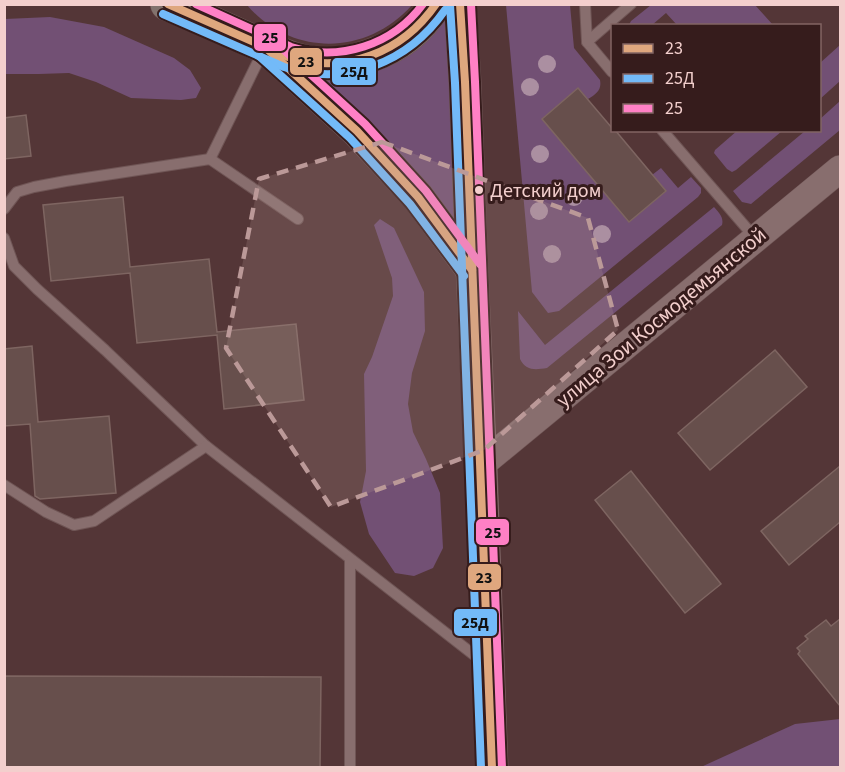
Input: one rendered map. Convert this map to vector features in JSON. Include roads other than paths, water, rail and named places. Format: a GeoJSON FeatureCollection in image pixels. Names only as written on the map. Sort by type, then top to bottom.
{"type":"FeatureCollection","features":[{"type":"Feature","properties":{"kind":"main road"},"geometry":{"type":"LineString","coordinates":[[167,4],[291,58],[314,63],[340,63],[384,51],[419,27],[436,4]]}},
{"type":"Feature","properties":{"kind":"main road"},"geometry":{"type":"LineString","coordinates":[[225,4],[235,19],[264,47],[357,131],[418,197],[472,270]]}},
{"type":"Feature","properties":{"kind":"main road"},"geometry":{"type":"LineString","coordinates":[[460,4],[492,768]]}},
{"type":"Feature","properties":{"kind":"street","name":"улица Зои Космодемьянской"},"geometry":{"type":"LineString","coordinates":[[481,465],[840,169]]}},
{"type":"Feature","properties":{"kind":"lane"},"geometry":{"type":"LineString","coordinates":[[585,4],[587,42],[611,71]]}},
{"type":"Feature","properties":{"kind":"lane"},"geometry":{"type":"LineString","coordinates":[[587,42],[631,4]]}},
{"type":"Feature","properties":{"kind":"lane"},"geometry":{"type":"LineString","coordinates":[[210,159],[264,47]]}},
{"type":"Feature","properties":{"kind":"lane"},"geometry":{"type":"LineString","coordinates":[[665,132],[756,239]]}},
{"type":"Feature","properties":{"kind":"lane"},"geometry":{"type":"LineString","coordinates":[[4,209],[17,192],[34,187],[210,159],[298,219]]}},
{"type":"Feature","properties":{"kind":"lane"},"geometry":{"type":"LineString","coordinates":[[4,238],[14,266],[206,446],[488,666]]}},
{"type":"Feature","properties":{"kind":"lane"},"geometry":{"type":"LineString","coordinates":[[4,484],[46,512],[74,525],[94,521],[206,446]]}},
{"type":"Feature","properties":{"kind":"lane"},"geometry":{"type":"LineString","coordinates":[[350,559],[350,768]]}},
{"type":"Feature","properties":{"kind":"place","name":"Детский дом"},"geometry":{"type":"Point","coordinates":[479,190]}}]}
